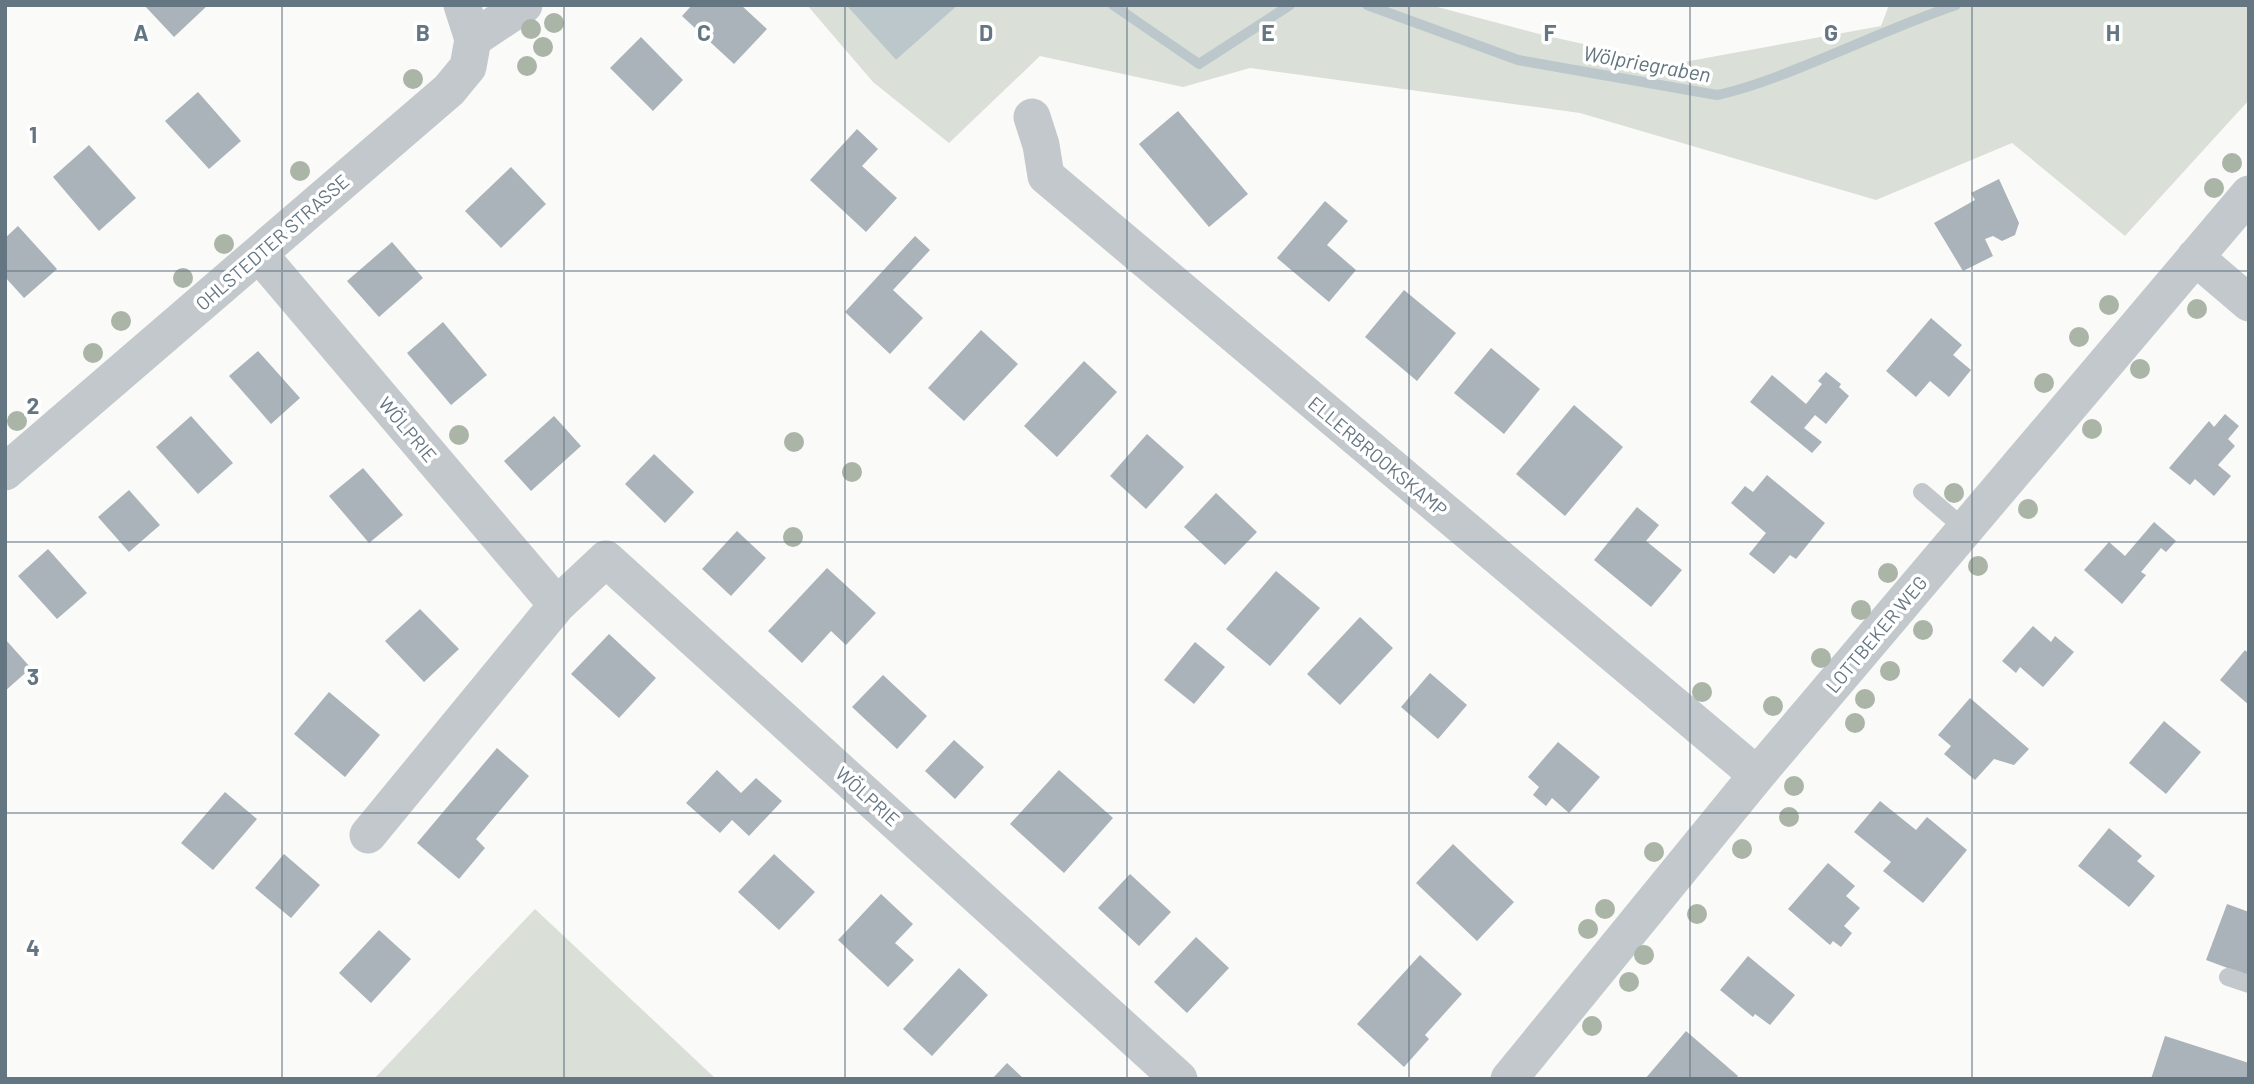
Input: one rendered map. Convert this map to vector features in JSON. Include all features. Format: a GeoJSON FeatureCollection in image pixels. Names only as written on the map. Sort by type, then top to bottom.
{"type":"FeatureCollection","features":[{"type":"Feature","properties":{"kind":"street","name":"OHLSTEDTER STRASSE"},"geometry":{"type":"LineString","coordinates":[[5,472],[449,90],[468,67],[468,22],[524,5]]}},
{"type":"Feature","properties":{"kind":"street","name":"ELLERBROOKSKAMP"},"geometry":{"type":"LineString","coordinates":[[1032,117],[1041,145],[1046,176],[1757,775]]}},
{"type":"Feature","properties":{"kind":"street","name":"LOTTBEKER WEG"},"geometry":{"type":"LineString","coordinates":[[1509,1079],[1757,775],[2249,194]]}},
{"type":"Feature","properties":{"kind":"street","name":"WÖLPRIE"},"geometry":{"type":"LineString","coordinates":[[259,254],[557,605]]}},
{"type":"Feature","properties":{"kind":"street"},"geometry":{"type":"LineString","coordinates":[[2195,257],[2249,303]]}},
{"type":"Feature","properties":{"kind":"street","name":"WÖLPRIE"},"geometry":{"type":"LineString","coordinates":[[368,835],[557,605],[606,559],[1179,1079]]}},
{"type":"Feature","properties":{"kind":"lane"},"geometry":{"type":"LineString","coordinates":[[1922,492],[1965,529]]}},
{"type":"Feature","properties":{"kind":"lane"},"geometry":{"type":"LineString","coordinates":[[2228,977],[2249,984]]}},
{"type":"Feature","properties":{"kind":"shaded area"},"geometry":{"type":"Polygon","coordinates":[[[807,5],[846,5],[896,60],[958,5],[1430,5],[1543,35],[1673,64],[1881,26],[1889,5],[2249,5],[2249,100],[2125,236],[2012,143],[1876,200],[1580,113],[1250,68],[1183,87],[1040,56],[949,143],[873,82],[807,5]]]}},
{"type":"Feature","properties":{"kind":"shaded area"},"geometry":{"type":"Polygon","coordinates":[[[846,5],[958,5],[896,60],[846,5]]]}},
{"type":"Feature","properties":{"kind":"shaded area"},"geometry":{"type":"Polygon","coordinates":[[[535,909],[716,1079],[374,1079],[535,909]]]}},
{"type":"Feature","properties":{"kind":"building"},"geometry":{"type":"Polygon","coordinates":[[[144,5],[208,5],[174,37],[144,5]]]}},
{"type":"Feature","properties":{"kind":"building"},"geometry":{"type":"Polygon","coordinates":[[[692,5],[741,5],[767,29],[734,64],[682,16],[692,5]]]}},
{"type":"Feature","properties":{"kind":"building"},"geometry":{"type":"Polygon","coordinates":[[[641,37],[683,80],[653,111],[610,68],[641,37]]]}},
{"type":"Feature","properties":{"kind":"building"},"geometry":{"type":"Polygon","coordinates":[[[198,92],[241,141],[209,169],[165,121],[198,92]]]}},
{"type":"Feature","properties":{"kind":"building"},"geometry":{"type":"Polygon","coordinates":[[[1178,111],[1248,194],[1209,227],[1139,144],[1178,111]]]}},
{"type":"Feature","properties":{"kind":"building"},"geometry":{"type":"Polygon","coordinates":[[[857,129],[878,149],[862,166],[897,198],[866,232],[810,180],[857,129]]]}},
{"type":"Feature","properties":{"kind":"building"},"geometry":{"type":"Polygon","coordinates":[[[89,145],[136,198],[99,231],[53,177],[89,145]]]}},
{"type":"Feature","properties":{"kind":"building"},"geometry":{"type":"Polygon","coordinates":[[[511,167],[546,204],[501,248],[465,211],[511,167]]]}},
{"type":"Feature","properties":{"kind":"building"},"geometry":{"type":"Polygon","coordinates":[[[1999,179],[2019,223],[2015,235],[2002,241],[1993,236],[1985,239],[1993,256],[1963,271],[1934,223],[1975,200],[1971,193],[1999,179]]]}},
{"type":"Feature","properties":{"kind":"building"},"geometry":{"type":"Polygon","coordinates":[[[1325,201],[1348,221],[1327,245],[1356,270],[1329,302],[1277,258],[1325,201]]]}},
{"type":"Feature","properties":{"kind":"building"},"geometry":{"type":"Polygon","coordinates":[[[18,226],[57,269],[24,298],[5,277],[5,238],[18,226]]]}},
{"type":"Feature","properties":{"kind":"building"},"geometry":{"type":"Polygon","coordinates":[[[915,236],[930,250],[893,290],[923,318],[890,354],[845,312],[915,236]]]}},
{"type":"Feature","properties":{"kind":"building"},"geometry":{"type":"Polygon","coordinates":[[[392,242],[423,278],[379,317],[347,281],[392,242]]]}},
{"type":"Feature","properties":{"kind":"building"},"geometry":{"type":"Polygon","coordinates":[[[1404,290],[1456,333],[1417,381],[1365,337],[1404,290]]]}},
{"type":"Feature","properties":{"kind":"building"},"geometry":{"type":"Polygon","coordinates":[[[1931,318],[1962,345],[1953,355],[1971,370],[1949,397],[1930,381],[1916,397],[1886,371],[1931,318]]]}},
{"type":"Feature","properties":{"kind":"building"},"geometry":{"type":"Polygon","coordinates":[[[443,322],[487,375],[451,405],[407,353],[443,322]]]}},
{"type":"Feature","properties":{"kind":"building"},"geometry":{"type":"Polygon","coordinates":[[[981,330],[1018,364],[964,421],[928,388],[981,330]]]}},
{"type":"Feature","properties":{"kind":"building"},"geometry":{"type":"Polygon","coordinates":[[[1491,348],[1540,389],[1504,434],[1454,393],[1491,348]]]}},
{"type":"Feature","properties":{"kind":"building"},"geometry":{"type":"Polygon","coordinates":[[[258,351],[300,398],[271,424],[229,376],[258,351]]]}},
{"type":"Feature","properties":{"kind":"building"},"geometry":{"type":"Polygon","coordinates":[[[1084,361],[1117,392],[1057,457],[1024,426],[1084,361]]]}},
{"type":"Feature","properties":{"kind":"building"},"geometry":{"type":"Polygon","coordinates":[[[1826,372],[1841,384],[1839,387],[1849,396],[1826,424],[1815,415],[1804,428],[1822,442],[1812,453],[1750,402],[1772,375],[1806,404],[1822,384],[1818,381],[1826,372]]]}},
{"type":"Feature","properties":{"kind":"building"},"geometry":{"type":"Polygon","coordinates":[[[1574,405],[1623,447],[1565,516],[1516,474],[1574,405]]]}},
{"type":"Feature","properties":{"kind":"building"},"geometry":{"type":"Polygon","coordinates":[[[2225,414],[2239,426],[2228,439],[2235,446],[2218,465],[2231,476],[2214,496],[2195,479],[2190,485],[2169,468],[2209,421],[2214,427],[2225,414]]]}},
{"type":"Feature","properties":{"kind":"building"},"geometry":{"type":"Polygon","coordinates":[[[191,416],[233,463],[198,494],[156,447],[191,416]]]}},
{"type":"Feature","properties":{"kind":"building"},"geometry":{"type":"Polygon","coordinates":[[[554,416],[581,446],[531,491],[504,461],[554,416]]]}},
{"type":"Feature","properties":{"kind":"building"},"geometry":{"type":"Polygon","coordinates":[[[1147,434],[1184,467],[1146,509],[1110,476],[1147,434]]]}},
{"type":"Feature","properties":{"kind":"building"},"geometry":{"type":"Polygon","coordinates":[[[654,454],[694,492],[665,523],[625,484],[654,454]]]}},
{"type":"Feature","properties":{"kind":"building"},"geometry":{"type":"Polygon","coordinates":[[[363,468],[403,515],[369,543],[329,496],[363,468]]]}},
{"type":"Feature","properties":{"kind":"building"},"geometry":{"type":"Polygon","coordinates":[[[1767,475],[1825,523],[1796,559],[1790,555],[1774,574],[1749,554],[1766,533],[1731,503],[1745,486],[1753,492],[1767,475]]]}},
{"type":"Feature","properties":{"kind":"building"},"geometry":{"type":"Polygon","coordinates":[[[129,490],[160,525],[129,552],[98,517],[129,490]]]}},
{"type":"Feature","properties":{"kind":"building"},"geometry":{"type":"Polygon","coordinates":[[[1216,493],[1257,532],[1225,565],[1184,527],[1216,493]]]}},
{"type":"Feature","properties":{"kind":"building"},"geometry":{"type":"Polygon","coordinates":[[[1637,507],[1659,525],[1646,541],[1682,570],[1651,607],[1594,560],[1637,507]]]}},
{"type":"Feature","properties":{"kind":"building"},"geometry":{"type":"Polygon","coordinates":[[[2154,522],[2176,541],[2166,552],[2161,548],[2141,572],[2146,575],[2122,604],[2084,570],[2109,542],[2125,556],[2154,522]]]}},
{"type":"Feature","properties":{"kind":"building"},"geometry":{"type":"Polygon","coordinates":[[[737,531],[766,558],[731,596],[702,569],[737,531]]]}},
{"type":"Feature","properties":{"kind":"building"},"geometry":{"type":"Polygon","coordinates":[[[48,549],[87,593],[57,619],[18,576],[48,549]]]}},
{"type":"Feature","properties":{"kind":"building"},"geometry":{"type":"Polygon","coordinates":[[[827,568],[876,613],[846,645],[831,631],[802,663],[768,631],[827,568]]]}},
{"type":"Feature","properties":{"kind":"building"},"geometry":{"type":"Polygon","coordinates":[[[1276,571],[1320,608],[1270,666],[1226,629],[1276,571]]]}},
{"type":"Feature","properties":{"kind":"building"},"geometry":{"type":"Polygon","coordinates":[[[420,609],[459,649],[424,682],[385,641],[420,609]]]}},
{"type":"Feature","properties":{"kind":"building"},"geometry":{"type":"Polygon","coordinates":[[[1360,617],[1393,648],[1340,705],[1307,674],[1360,617]]]}},
{"type":"Feature","properties":{"kind":"building"},"geometry":{"type":"Polygon","coordinates":[[[2033,626],[2051,642],[2055,636],[2074,652],[2043,687],[2020,667],[2016,673],[2002,661],[2033,626]]]}},
{"type":"Feature","properties":{"kind":"building"},"geometry":{"type":"Polygon","coordinates":[[[609,634],[656,678],[619,718],[571,674],[609,634]]]}},
{"type":"Feature","properties":{"kind":"building"},"geometry":{"type":"Polygon","coordinates":[[[5,639],[31,668],[5,691],[5,639]]]}},
{"type":"Feature","properties":{"kind":"building"},"geometry":{"type":"Polygon","coordinates":[[[1195,642],[1225,667],[1194,704],[1164,680],[1195,642]]]}},
{"type":"Feature","properties":{"kind":"building"},"geometry":{"type":"Polygon","coordinates":[[[2245,650],[2249,654],[2249,705],[2220,680],[2245,650]]]}},
{"type":"Feature","properties":{"kind":"building"},"geometry":{"type":"Polygon","coordinates":[[[1430,673],[1467,705],[1438,739],[1401,707],[1430,673]]]}},
{"type":"Feature","properties":{"kind":"building"},"geometry":{"type":"Polygon","coordinates":[[[883,675],[927,716],[897,749],[852,707],[883,675]]]}},
{"type":"Feature","properties":{"kind":"building"},"geometry":{"type":"Polygon","coordinates":[[[329,692],[380,735],[345,777],[294,734],[329,692]]]}},
{"type":"Feature","properties":{"kind":"building"},"geometry":{"type":"Polygon","coordinates":[[[1970,698],[2029,749],[2014,765],[1994,759],[1975,780],[1944,754],[1951,746],[1938,735],[1970,698]]]}},
{"type":"Feature","properties":{"kind":"building"},"geometry":{"type":"Polygon","coordinates":[[[2164,721],[2201,752],[2166,794],[2129,763],[2164,721]]]}},
{"type":"Feature","properties":{"kind":"building"},"geometry":{"type":"Polygon","coordinates":[[[954,740],[984,767],[955,799],[925,771],[954,740]]]}},
{"type":"Feature","properties":{"kind":"building"},"geometry":{"type":"Polygon","coordinates":[[[1558,742],[1600,777],[1569,813],[1552,798],[1546,806],[1533,795],[1539,787],[1528,777],[1558,742]]]}},
{"type":"Feature","properties":{"kind":"building"},"geometry":{"type":"Polygon","coordinates":[[[497,748],[529,776],[476,839],[485,848],[459,879],[417,843],[497,748]]]}},
{"type":"Feature","properties":{"kind":"building"},"geometry":{"type":"Polygon","coordinates":[[[717,770],[741,793],[756,778],[782,801],[749,836],[732,820],[720,833],[686,803],[717,770]]]}},
{"type":"Feature","properties":{"kind":"building"},"geometry":{"type":"Polygon","coordinates":[[[1059,770],[1113,818],[1064,873],[1010,824],[1059,770]]]}},
{"type":"Feature","properties":{"kind":"building"},"geometry":{"type":"Polygon","coordinates":[[[225,792],[257,819],[213,870],[181,843],[225,792]]]}},
{"type":"Feature","properties":{"kind":"building"},"geometry":{"type":"Polygon","coordinates":[[[1880,801],[1916,830],[1927,817],[1967,850],[1923,903],[1883,871],[1891,862],[1854,832],[1880,801]]]}},
{"type":"Feature","properties":{"kind":"building"},"geometry":{"type":"Polygon","coordinates":[[[2109,828],[2142,856],[2137,861],[2155,876],[2129,907],[2078,866],[2109,828]]]}},
{"type":"Feature","properties":{"kind":"building"},"geometry":{"type":"Polygon","coordinates":[[[1453,844],[1514,902],[1477,941],[1416,883],[1453,844]]]}},
{"type":"Feature","properties":{"kind":"building"},"geometry":{"type":"Polygon","coordinates":[[[284,854],[320,885],[291,918],[255,888],[284,854]]]}},
{"type":"Feature","properties":{"kind":"building"},"geometry":{"type":"Polygon","coordinates":[[[774,854],[815,892],[779,930],[738,892],[774,854]]]}},
{"type":"Feature","properties":{"kind":"building"},"geometry":{"type":"Polygon","coordinates":[[[1828,863],[1855,886],[1846,896],[1860,908],[1844,926],[1852,933],[1841,947],[1833,941],[1830,945],[1788,909],[1828,863]]]}},
{"type":"Feature","properties":{"kind":"building"},"geometry":{"type":"Polygon","coordinates":[[[1130,874],[1171,912],[1139,946],[1098,908],[1130,874]]]}},
{"type":"Feature","properties":{"kind":"building"},"geometry":{"type":"Polygon","coordinates":[[[881,894],[913,924],[895,943],[914,960],[888,987],[838,940],[881,894]]]}},
{"type":"Feature","properties":{"kind":"building"},"geometry":{"type":"Polygon","coordinates":[[[2227,904],[2249,912],[2249,976],[2206,960],[2227,904]]]}},
{"type":"Feature","properties":{"kind":"building"},"geometry":{"type":"Polygon","coordinates":[[[379,930],[411,959],[371,1003],[339,973],[379,930]]]}},
{"type":"Feature","properties":{"kind":"building"},"geometry":{"type":"Polygon","coordinates":[[[1196,937],[1229,968],[1187,1013],[1154,982],[1196,937]]]}},
{"type":"Feature","properties":{"kind":"building"},"geometry":{"type":"Polygon","coordinates":[[[1420,955],[1462,994],[1425,1035],[1429,1039],[1404,1067],[1357,1024],[1420,955]]]}},
{"type":"Feature","properties":{"kind":"building"},"geometry":{"type":"Polygon","coordinates":[[[1748,956],[1795,995],[1770,1025],[1755,1014],[1753,1017],[1720,990],[1748,956]]]}},
{"type":"Feature","properties":{"kind":"building"},"geometry":{"type":"Polygon","coordinates":[[[959,968],[988,995],[932,1056],[903,1029],[959,968]]]}},
{"type":"Feature","properties":{"kind":"building"},"geometry":{"type":"Polygon","coordinates":[[[1686,1031],[1738,1076],[1735,1079],[1645,1079],[1686,1031]]]}},
{"type":"Feature","properties":{"kind":"building"},"geometry":{"type":"Polygon","coordinates":[[[2165,1036],[2249,1063],[2247,1079],[2151,1079],[2165,1036]]]}},
{"type":"Feature","properties":{"kind":"building"},"geometry":{"type":"Polygon","coordinates":[[[1007,1063],[1024,1079],[992,1079],[1007,1063]]]}},
{"type":"Feature","properties":{"kind":"waterway","name":"Wölpriegraben"},"geometry":{"type":"LineString","coordinates":[[1113,5],[1199,64],[1290,5]]}},
{"type":"Feature","properties":{"kind":"waterway","name":"Wölpriegraben"},"geometry":{"type":"LineString","coordinates":[[1367,5],[1518,60],[1717,95],[1779,76],[1956,5]]}}]}
